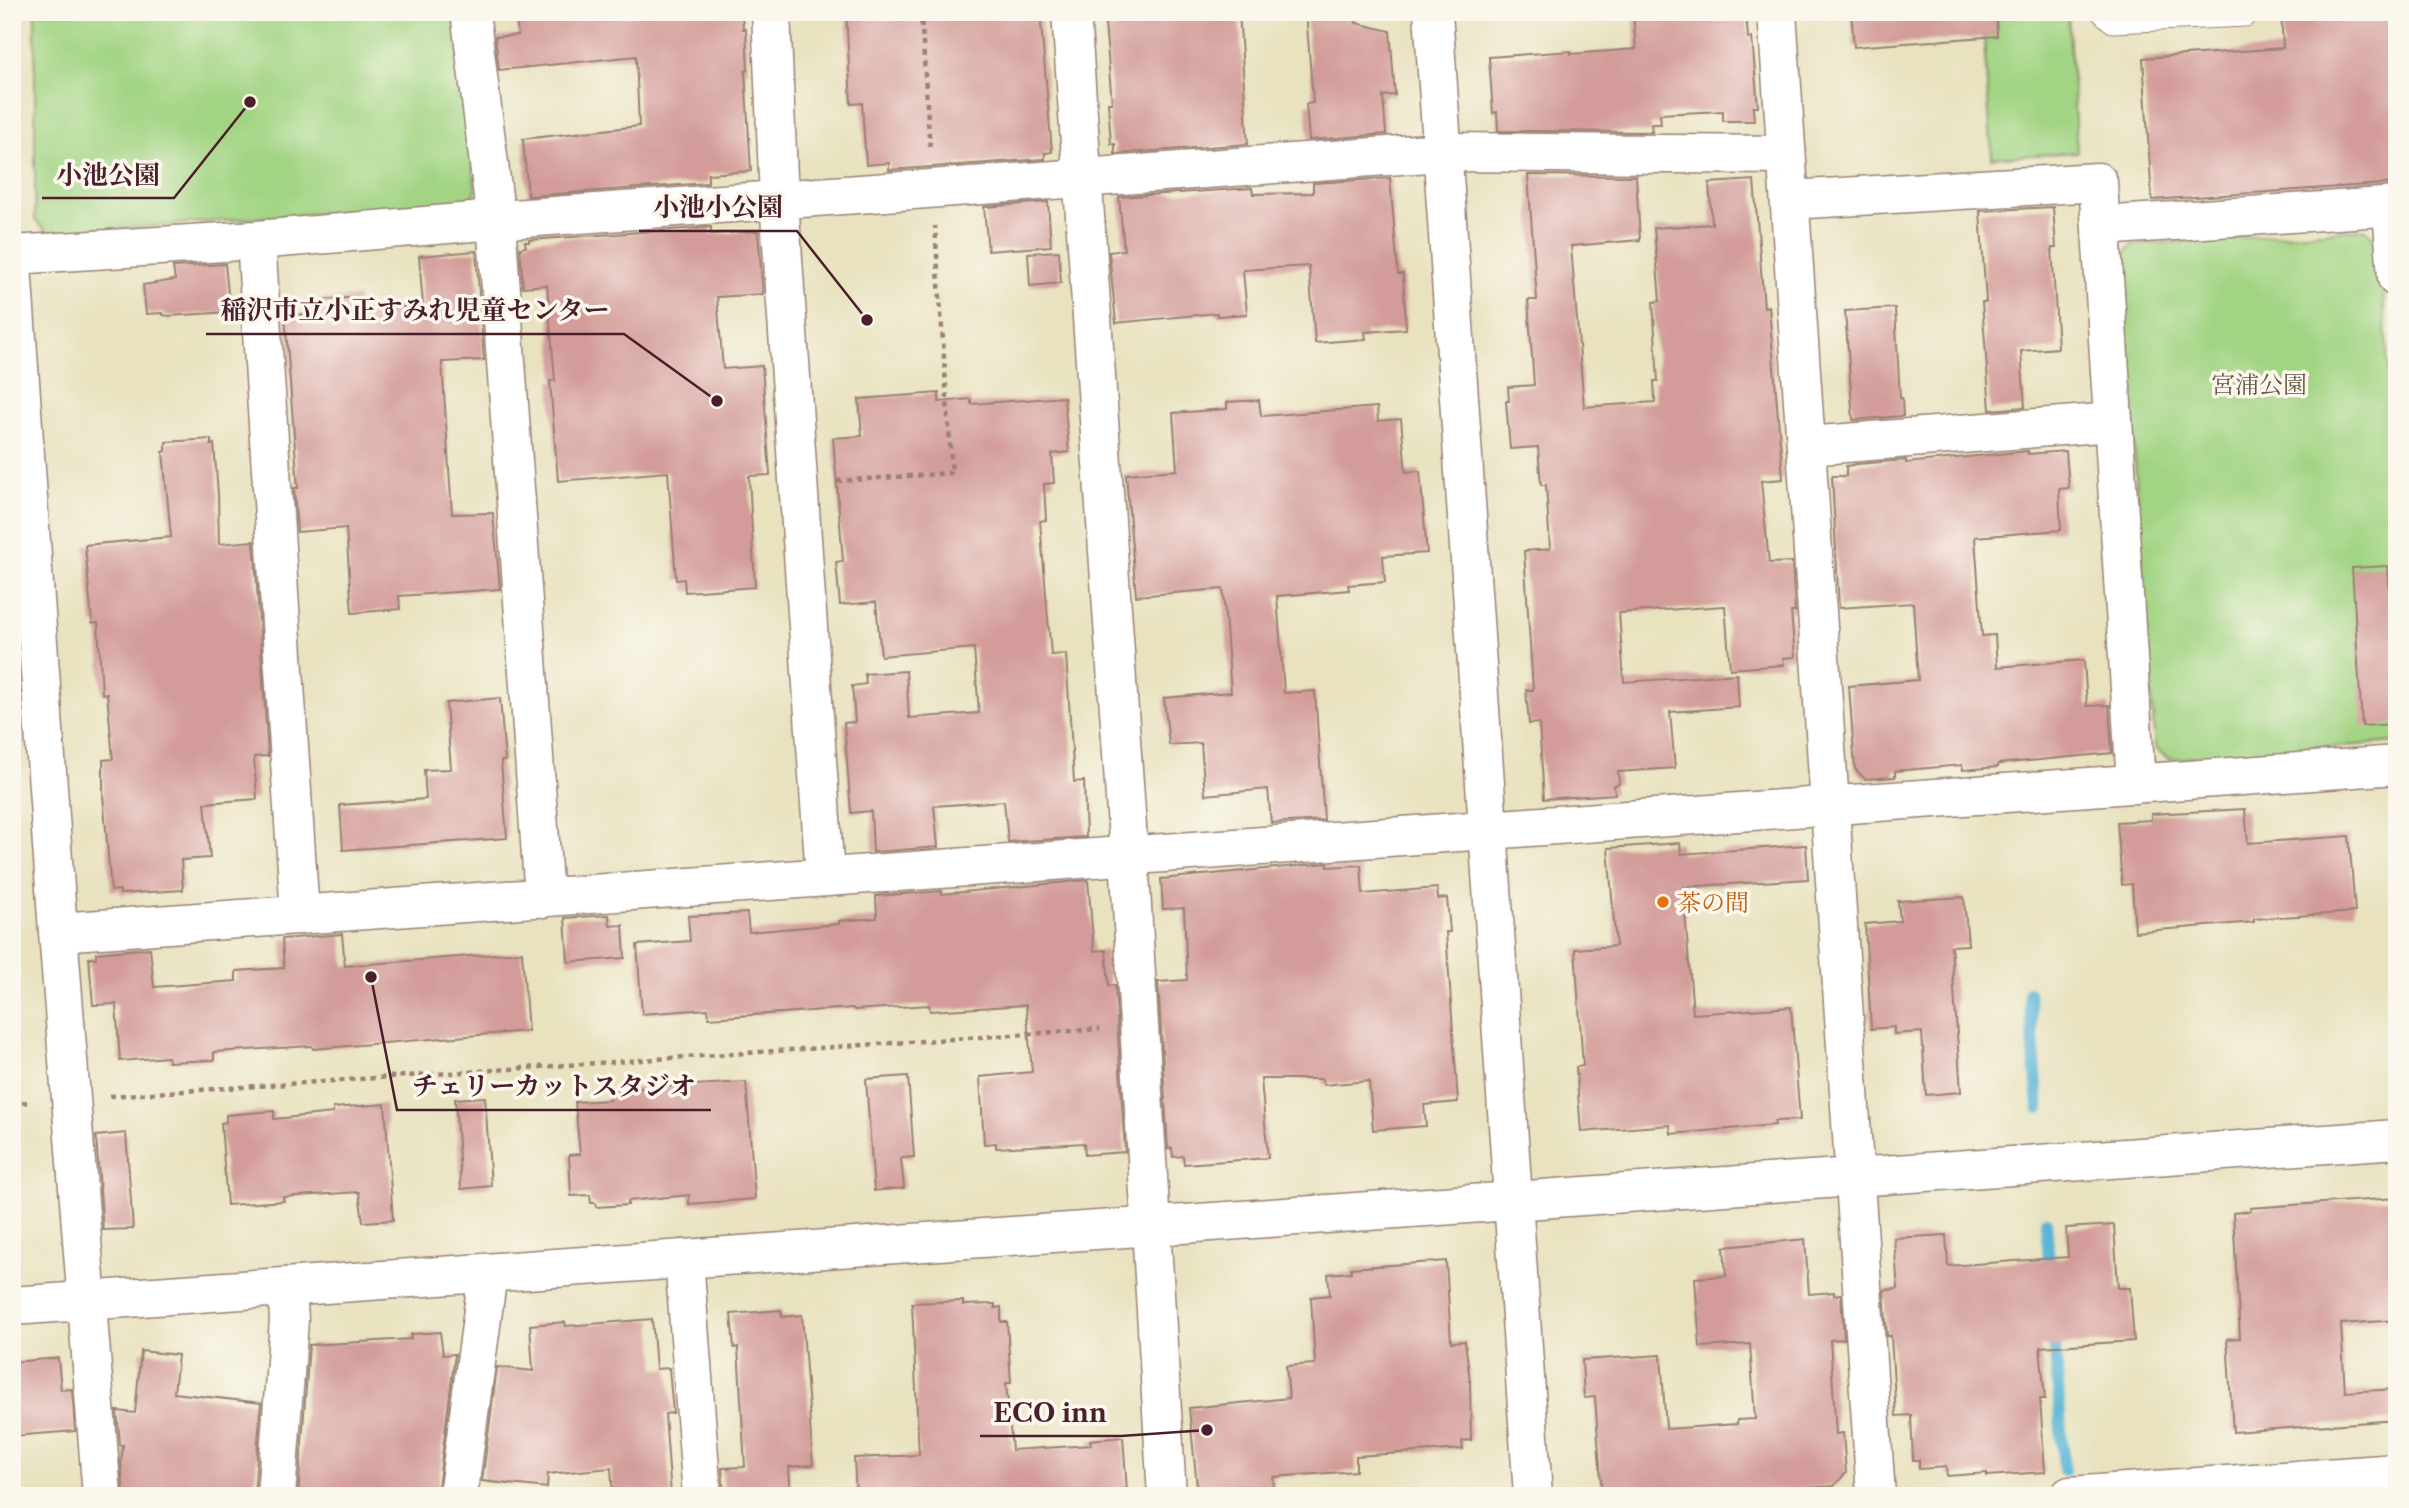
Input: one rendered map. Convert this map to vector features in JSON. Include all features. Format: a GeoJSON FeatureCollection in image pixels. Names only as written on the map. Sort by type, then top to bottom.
{"type":"FeatureCollection","features":[{"type":"Feature","properties":{"kind":"street"},"geometry":{"type":"LineString","coordinates":[[470,12],[496,220],[544,898]]}},
{"type":"Feature","properties":{"kind":"street"},"geometry":{"type":"LineString","coordinates":[[771,12],[779,200],[825,877]]}},
{"type":"Feature","properties":{"kind":"street"},"geometry":{"type":"LineString","coordinates":[[1072,12],[1140,1026],[1167,1496]]}},
{"type":"Feature","properties":{"kind":"street"},"geometry":{"type":"LineString","coordinates":[[1433,12],[1533,1496]]}},
{"type":"Feature","properties":{"kind":"street"},"geometry":{"type":"LineString","coordinates":[[1777,12],[1876,1496]]}},
{"type":"Feature","properties":{"kind":"street"},"geometry":{"type":"LineString","coordinates":[[12,255],[256,240],[496,220],[1443,152],[1786,155]]}},
{"type":"Feature","properties":{"kind":"street"},"geometry":{"type":"LineString","coordinates":[[1790,200],[2098,183],[2136,784]]}},
{"type":"Feature","properties":{"kind":"street"},"geometry":{"type":"LineString","coordinates":[[2101,226],[2394,206],[2397,278]]}},
{"type":"Feature","properties":{"kind":"street"},"geometry":{"type":"LineString","coordinates":[[256,240],[300,915]]}},
{"type":"Feature","properties":{"kind":"street"},"geometry":{"type":"LineString","coordinates":[[12,265],[58,932],[102,1496]]}},
{"type":"Feature","properties":{"kind":"street"},"geometry":{"type":"LineString","coordinates":[[1807,446],[2113,422]]}},
{"type":"Feature","properties":{"kind":"street"},"geometry":{"type":"LineString","coordinates":[[58,932],[2397,765]]}},
{"type":"Feature","properties":{"kind":"street"},"geometry":{"type":"LineString","coordinates":[[12,1306],[2397,1139]]}},
{"type":"Feature","properties":{"kind":"street"},"geometry":{"type":"LineString","coordinates":[[684,1259],[702,1496]]}},
{"type":"Feature","properties":{"kind":"street"},"geometry":{"type":"LineString","coordinates":[[458,1496],[488,1273]]}},
{"type":"Feature","properties":{"kind":"street"},"geometry":{"type":"LineString","coordinates":[[276,1496],[289,1320],[287,1287]]}},
{"type":"Feature","properties":{"kind":"street"},"geometry":{"type":"LineString","coordinates":[[2070,1496],[2202,1491],[2397,1473]]}},
{"type":"Feature","properties":{"kind":"lane"},"geometry":{"type":"LineString","coordinates":[[2104,12],[2113,21],[2245,15],[2248,12]]}},
{"type":"Feature","properties":{"kind":"path"},"geometry":{"type":"LineString","coordinates":[[798,484],[952,473],[921,12]]}},
{"type":"Feature","properties":{"kind":"path"},"geometry":{"type":"LineString","coordinates":[[12,1103],[1140,1026]]}},
{"type":"Feature","properties":{"kind":"green space"},"geometry":{"type":"Polygon","coordinates":[[[35,12],[455,12],[476,191],[468,202],[49,234],[35,220],[35,12]]]}},
{"type":"Feature","properties":{"kind":"green space"},"geometry":{"type":"Polygon","coordinates":[[[1982,12],[2068,12],[2077,152],[1992,158],[1982,12]]]}},
{"type":"Feature","properties":{"kind":"green space","name":"宮浦公園"},"geometry":{"type":"Polygon","coordinates":[[[2364,229],[2380,243],[2397,509],[2397,742],[2169,759],[2155,748],[2121,259],[2132,245],[2364,229]]]}},
{"type":"Feature","properties":{"kind":"building"},"geometry":{"type":"Polygon","coordinates":[[[515,12],[742,12],[743,29],[746,29],[748,70],[745,71],[751,171],[708,174],[708,183],[528,196],[523,139],[639,126],[636,56],[499,70],[495,37],[518,35],[515,12]]]}},
{"type":"Feature","properties":{"kind":"building"},"geometry":{"type":"Polygon","coordinates":[[[846,12],[1040,12],[1052,152],[1045,153],[1045,159],[889,170],[889,163],[866,165],[862,103],[851,104],[846,12]]]}},
{"type":"Feature","properties":{"kind":"building"},"geometry":{"type":"Polygon","coordinates":[[[1104,12],[1239,12],[1248,144],[1115,154],[1115,144],[1111,144],[1108,103],[1112,103],[1104,12]]]}},
{"type":"Feature","properties":{"kind":"building"},"geometry":{"type":"Polygon","coordinates":[[[1306,12],[1355,12],[1356,23],[1390,31],[1395,95],[1383,96],[1386,134],[1309,140],[1306,104],[1313,103],[1306,12]]]}},
{"type":"Feature","properties":{"kind":"building"},"geometry":{"type":"Polygon","coordinates":[[[1633,12],[1746,12],[1748,38],[1752,38],[1758,107],[1753,107],[1754,121],[1723,121],[1723,111],[1660,114],[1661,124],[1651,124],[1652,132],[1498,131],[1497,112],[1493,113],[1489,57],[1636,49],[1633,12]]]}},
{"type":"Feature","properties":{"kind":"building"},"geometry":{"type":"Polygon","coordinates":[[[1851,12],[1996,12],[1997,36],[1854,47],[1851,12]]]}},
{"type":"Feature","properties":{"kind":"building"},"geometry":{"type":"Polygon","coordinates":[[[2281,12],[2397,12],[2397,183],[2152,200],[2143,58],[2283,48],[2281,12]]]}},
{"type":"Feature","properties":{"kind":"building"},"geometry":{"type":"Polygon","coordinates":[[[1528,175],[1636,176],[1640,240],[1571,246],[1584,407],[1655,402],[1654,381],[1658,381],[1653,302],[1660,301],[1654,228],[1712,224],[1709,183],[1754,180],[1764,307],[1769,306],[1783,479],[1761,481],[1769,563],[1792,562],[1795,612],[1791,612],[1795,657],[1783,658],[1784,665],[1730,669],[1725,606],[1619,613],[1624,682],[1737,674],[1739,707],[1670,712],[1675,768],[1618,772],[1619,784],[1614,785],[1615,794],[1544,799],[1539,723],[1529,724],[1526,690],[1533,690],[1524,551],[1550,549],[1546,485],[1541,485],[1538,447],[1510,449],[1506,401],[1509,401],[1508,387],[1534,385],[1528,300],[1537,300],[1528,175]]]}},
{"type":"Feature","properties":{"kind":"building"},"geometry":{"type":"Polygon","coordinates":[[[1390,178],[1398,274],[1403,274],[1406,329],[1365,332],[1366,339],[1315,343],[1309,266],[1243,270],[1247,314],[1217,316],[1217,313],[1116,323],[1109,252],[1124,250],[1119,197],[1252,188],[1253,194],[1313,193],[1313,183],[1390,178]]]}},
{"type":"Feature","properties":{"kind":"building"},"geometry":{"type":"Polygon","coordinates":[[[1048,202],[1051,246],[988,251],[984,207],[1048,202]]]}},
{"type":"Feature","properties":{"kind":"building"},"geometry":{"type":"Polygon","coordinates":[[[2053,207],[2056,248],[2052,248],[2058,348],[2021,351],[2025,407],[1990,410],[1982,302],[1986,302],[1980,211],[2053,207]]]}},
{"type":"Feature","properties":{"kind":"building"},"geometry":{"type":"Polygon","coordinates":[[[711,227],[711,234],[758,231],[763,294],[717,297],[723,369],[762,366],[770,475],[749,476],[755,587],[685,592],[684,579],[676,580],[668,472],[558,481],[550,381],[555,381],[547,285],[523,287],[520,248],[526,247],[525,242],[529,240],[711,227]]]}},
{"type":"Feature","properties":{"kind":"building"},"geometry":{"type":"Polygon","coordinates":[[[476,251],[484,360],[442,362],[452,514],[493,513],[500,589],[399,596],[400,609],[352,613],[346,528],[297,532],[294,488],[298,488],[285,316],[309,314],[308,301],[358,297],[359,310],[423,305],[419,256],[476,251]]]}},
{"type":"Feature","properties":{"kind":"building"},"geometry":{"type":"Polygon","coordinates":[[[1059,251],[1061,283],[1030,286],[1028,253],[1059,251]]]}},
{"type":"Feature","properties":{"kind":"building"},"geometry":{"type":"Polygon","coordinates":[[[225,264],[230,312],[169,316],[163,313],[146,314],[143,285],[175,280],[173,267],[225,264]]]}},
{"type":"Feature","properties":{"kind":"building"},"geometry":{"type":"Polygon","coordinates":[[[1895,308],[1903,416],[1853,420],[1845,311],[1895,308]]]}},
{"type":"Feature","properties":{"kind":"building"},"geometry":{"type":"Polygon","coordinates":[[[939,393],[939,402],[971,399],[971,404],[1064,397],[1069,452],[1052,454],[1054,483],[1044,484],[1046,520],[1040,521],[1051,655],[1066,654],[1074,782],[1084,781],[1086,837],[1008,842],[1004,801],[934,806],[938,847],[873,852],[871,811],[851,813],[844,723],[855,722],[852,686],[866,684],[865,674],[906,671],[909,718],[979,713],[974,648],[881,656],[876,602],[840,605],[836,562],[843,561],[833,438],[862,436],[859,399],[939,393]]]}},
{"type":"Feature","properties":{"kind":"building"},"geometry":{"type":"Polygon","coordinates":[[[1259,400],[1261,416],[1377,407],[1378,421],[1401,419],[1406,472],[1420,471],[1427,553],[1383,556],[1385,582],[1348,585],[1349,590],[1277,596],[1284,693],[1315,691],[1324,820],[1271,823],[1268,789],[1205,795],[1201,743],[1169,745],[1164,698],[1231,692],[1223,589],[1136,596],[1126,474],[1177,470],[1173,413],[1227,409],[1227,402],[1259,400]]]}},
{"type":"Feature","properties":{"kind":"building"},"geometry":{"type":"Polygon","coordinates":[[[211,439],[211,445],[214,444],[218,494],[219,544],[254,541],[268,756],[254,757],[257,799],[205,803],[210,858],[181,860],[183,890],[120,894],[120,890],[111,891],[103,760],[113,759],[107,693],[102,694],[98,623],[92,623],[85,545],[171,537],[163,452],[166,451],[166,442],[211,439]]]}},
{"type":"Feature","properties":{"kind":"building"},"geometry":{"type":"Polygon","coordinates":[[[2028,451],[2028,454],[2066,451],[2069,488],[2059,489],[2061,530],[1975,537],[1982,636],[1995,635],[1997,667],[2084,660],[2087,706],[2109,705],[2112,753],[1963,770],[1962,765],[1895,771],[1895,777],[1865,779],[1855,769],[1849,686],[1918,680],[1913,603],[1839,608],[1832,476],[1846,476],[1846,466],[1857,464],[1906,460],[1906,463],[2028,451]]]}},
{"type":"Feature","properties":{"kind":"building"},"geometry":{"type":"Polygon","coordinates":[[[2388,566],[2397,724],[2362,726],[2352,568],[2388,566]]]}},
{"type":"Feature","properties":{"kind":"building"},"geometry":{"type":"Polygon","coordinates":[[[500,698],[505,761],[501,761],[507,838],[343,850],[340,805],[426,799],[424,770],[451,769],[446,703],[500,698]]]}},
{"type":"Feature","properties":{"kind":"building"},"geometry":{"type":"Polygon","coordinates":[[[2245,809],[2248,843],[2349,836],[2355,912],[2254,919],[2254,922],[2135,932],[2132,884],[2122,885],[2117,822],[2151,820],[2151,814],[2245,809]]]}},
{"type":"Feature","properties":{"kind":"building"},"geometry":{"type":"Polygon","coordinates":[[[1680,843],[1681,854],[1806,845],[1808,879],[1683,887],[1693,1014],[1791,1007],[1800,1120],[1774,1121],[1775,1125],[1671,1134],[1670,1125],[1581,1132],[1576,1067],[1583,1066],[1575,949],[1616,946],[1608,848],[1680,843]]]}},
{"type":"Feature","properties":{"kind":"building"},"geometry":{"type":"Polygon","coordinates":[[[1328,863],[1328,867],[1361,865],[1363,894],[1437,888],[1438,899],[1447,898],[1450,932],[1446,932],[1458,1102],[1424,1105],[1426,1126],[1373,1130],[1369,1081],[1323,1085],[1322,1079],[1261,1079],[1268,1158],[1184,1164],[1183,1156],[1173,1157],[1172,1148],[1168,1149],[1158,982],[1187,980],[1184,908],[1163,909],[1161,879],[1328,863]]]}},
{"type":"Feature","properties":{"kind":"building"},"geometry":{"type":"Polygon","coordinates":[[[1088,880],[1094,951],[1106,950],[1109,986],[1115,985],[1125,1152],[1085,1155],[1084,1143],[996,1148],[996,1143],[984,1144],[980,1077],[1032,1072],[1026,1005],[930,1011],[929,1005],[853,1008],[709,1018],[708,1009],[642,1014],[637,945],[690,941],[688,916],[747,913],[749,932],[839,924],[839,921],[877,918],[876,896],[942,891],[942,894],[1088,880]]]}},
{"type":"Feature","properties":{"kind":"building"},"geometry":{"type":"Polygon","coordinates":[[[1964,897],[1968,945],[1951,946],[1961,1092],[1926,1095],[1922,1032],[1894,1034],[1894,1027],[1871,1029],[1865,924],[1900,921],[1898,901],[1964,897]]]}},
{"type":"Feature","properties":{"kind":"building"},"geometry":{"type":"Polygon","coordinates":[[[609,915],[610,926],[623,925],[625,958],[568,962],[565,918],[609,915]]]}},
{"type":"Feature","properties":{"kind":"building"},"geometry":{"type":"Polygon","coordinates":[[[342,934],[345,966],[522,952],[528,1031],[313,1049],[312,1046],[214,1052],[214,1060],[168,1062],[168,1057],[120,1061],[116,1004],[93,1005],[89,958],[96,958],[96,953],[150,948],[154,987],[236,981],[236,971],[284,968],[282,939],[342,934]]]}},
{"type":"Feature","properties":{"kind":"building"},"geometry":{"type":"Polygon","coordinates":[[[908,1076],[914,1157],[901,1158],[904,1188],[874,1191],[866,1079],[908,1076]]]}},
{"type":"Feature","properties":{"kind":"building"},"geometry":{"type":"Polygon","coordinates":[[[746,1082],[755,1199],[689,1204],[689,1195],[628,1201],[628,1205],[596,1207],[595,1203],[591,1203],[590,1195],[571,1196],[569,1155],[580,1154],[575,1102],[610,1100],[609,1090],[746,1082]]]}},
{"type":"Feature","properties":{"kind":"building"},"geometry":{"type":"Polygon","coordinates":[[[485,1097],[491,1186],[461,1189],[455,1099],[485,1097]]]}},
{"type":"Feature","properties":{"kind":"building"},"geometry":{"type":"Polygon","coordinates":[[[385,1104],[393,1220],[363,1222],[359,1192],[283,1197],[284,1201],[227,1205],[221,1123],[226,1122],[226,1115],[274,1111],[274,1119],[333,1113],[333,1108],[385,1104]]]}},
{"type":"Feature","properties":{"kind":"building"},"geometry":{"type":"Polygon","coordinates":[[[126,1133],[133,1229],[103,1230],[96,1136],[126,1133]]]}},
{"type":"Feature","properties":{"kind":"building"},"geometry":{"type":"Polygon","coordinates":[[[2397,1198],[2397,1320],[2341,1324],[2345,1392],[2397,1389],[2397,1420],[2233,1432],[2227,1339],[2240,1338],[2233,1213],[2251,1211],[2250,1208],[2397,1198]]]}},
{"type":"Feature","properties":{"kind":"building"},"geometry":{"type":"Polygon","coordinates":[[[2114,1225],[2118,1288],[2130,1288],[2134,1341],[2040,1347],[2045,1399],[2040,1399],[2045,1472],[1947,1476],[1946,1467],[1919,1469],[1919,1460],[1913,1460],[1911,1415],[1896,1416],[1891,1336],[1887,1336],[1884,1290],[1898,1289],[1894,1238],[1946,1235],[1948,1266],[2068,1257],[2066,1228],[2114,1225]]]}},
{"type":"Feature","properties":{"kind":"building"},"geometry":{"type":"Polygon","coordinates":[[[1805,1239],[1809,1294],[1841,1294],[1844,1339],[1830,1340],[1836,1434],[1843,1433],[1846,1473],[1834,1486],[1710,1495],[1602,1496],[1595,1397],[1584,1398],[1582,1360],[1661,1355],[1666,1429],[1737,1424],[1737,1420],[1755,1419],[1750,1344],[1700,1347],[1695,1278],[1726,1276],[1724,1247],[1805,1239]]]}},
{"type":"Feature","properties":{"kind":"building"},"geometry":{"type":"Polygon","coordinates":[[[1446,1261],[1451,1342],[1465,1341],[1470,1381],[1471,1440],[1462,1441],[1463,1449],[1356,1456],[1356,1471],[1273,1477],[1274,1487],[1239,1490],[1239,1496],[1198,1496],[1189,1408],[1289,1398],[1286,1366],[1315,1364],[1311,1297],[1330,1295],[1328,1274],[1351,1272],[1351,1268],[1446,1261]]]}},
{"type":"Feature","properties":{"kind":"building"},"geometry":{"type":"Polygon","coordinates":[[[963,1301],[963,1305],[995,1304],[995,1308],[1001,1307],[1001,1322],[1007,1322],[1011,1383],[1006,1383],[1012,1450],[1091,1445],[1090,1440],[1123,1437],[1127,1491],[1116,1492],[1116,1496],[856,1496],[854,1458],[919,1455],[912,1303],[963,1301]]]}},
{"type":"Feature","properties":{"kind":"building"},"geometry":{"type":"Polygon","coordinates":[[[781,1310],[782,1317],[802,1315],[813,1465],[789,1467],[791,1496],[724,1496],[722,1468],[745,1467],[738,1347],[734,1348],[731,1314],[781,1310]]]}},
{"type":"Feature","properties":{"kind":"building"},"geometry":{"type":"Polygon","coordinates":[[[652,1319],[656,1369],[669,1368],[673,1413],[665,1414],[671,1496],[613,1496],[611,1468],[548,1474],[547,1488],[482,1481],[497,1367],[533,1371],[530,1325],[565,1322],[566,1326],[652,1319]]]}},
{"type":"Feature","properties":{"kind":"building"},"geometry":{"type":"Polygon","coordinates":[[[440,1332],[443,1355],[455,1354],[437,1496],[298,1496],[309,1345],[411,1339],[411,1334],[440,1332]]]}},
{"type":"Feature","properties":{"kind":"building"},"geometry":{"type":"Polygon","coordinates":[[[141,1351],[178,1355],[174,1393],[261,1403],[254,1496],[124,1496],[121,1463],[123,1445],[120,1445],[117,1411],[135,1413],[141,1351]]]}},
{"type":"Feature","properties":{"kind":"building"},"geometry":{"type":"Polygon","coordinates":[[[58,1358],[61,1390],[72,1389],[75,1431],[12,1436],[12,1362],[58,1358]]]}},
{"type":"Feature","properties":{"kind":"waterway"},"geometry":{"type":"LineString","coordinates":[[2029,992],[2039,1108]]}},
{"type":"Feature","properties":{"kind":"waterway"},"geometry":{"type":"LineString","coordinates":[[2046,1221],[2050,1275]]}},
{"type":"Feature","properties":{"kind":"waterway"},"geometry":{"type":"LineString","coordinates":[[2054,1331],[2064,1471]]}},
{"type":"Feature","properties":{"kind":"place","name":"小池公園"},"geometry":{"type":"Point","coordinates":[250,102]}},
{"type":"Feature","properties":{"kind":"place","name":"小池小公園"},"geometry":{"type":"Point","coordinates":[867,320]}},
{"type":"Feature","properties":{"kind":"place","name":"稲沢市立小正すみれ児童センター"},"geometry":{"type":"Point","coordinates":[717,401]}},
{"type":"Feature","properties":{"kind":"place","name":"茶の間"},"geometry":{"type":"Point","coordinates":[1663,902]}},
{"type":"Feature","properties":{"kind":"place","name":"チェリーカットスタジオ"},"geometry":{"type":"Point","coordinates":[371,977]}},
{"type":"Feature","properties":{"kind":"place","name":"ECO inn"},"geometry":{"type":"Point","coordinates":[1207,1430]}}]}
